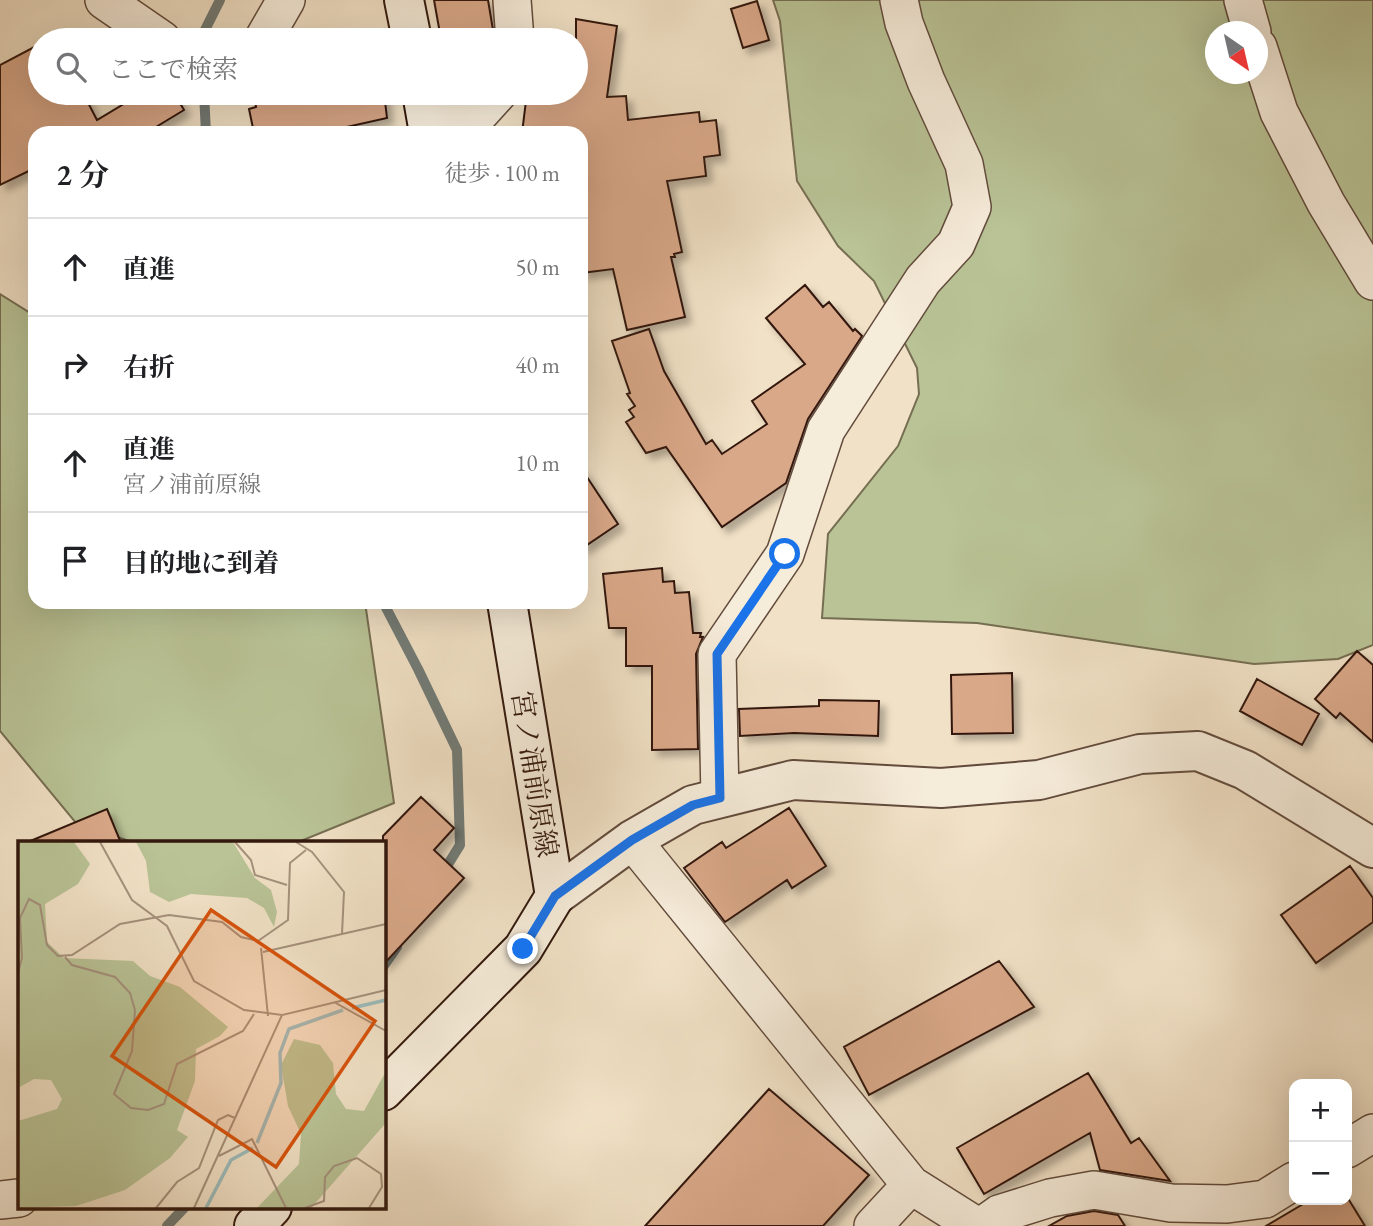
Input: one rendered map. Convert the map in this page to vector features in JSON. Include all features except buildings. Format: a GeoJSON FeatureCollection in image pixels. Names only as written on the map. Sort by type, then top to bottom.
{"type":"FeatureCollection","features":[{"type":"Feature","properties":{"kind":"street"},"geometry":{"type":"LineString","coordinates":[[104,0],[145,28]]}},
{"type":"Feature","properties":{"kind":"street"},"geometry":{"type":"LineString","coordinates":[[270,28],[286,0]]}},
{"type":"Feature","properties":{"kind":"street"},"geometry":{"type":"LineString","coordinates":[[404,0],[410,28]]}},
{"type":"Feature","properties":{"kind":"street"},"geometry":{"type":"LineString","coordinates":[[512,0],[514,28]]}},
{"type":"Feature","properties":{"kind":"street"},"geometry":{"type":"LineString","coordinates":[[720,798],[717,654],[785,554],[826,430],[923,279],[956,244],[972,207],[964,164],[926,81],[904,23],[899,0]]}},
{"type":"Feature","properties":{"kind":"street"},"geometry":{"type":"LineString","coordinates":[[1243,0],[1249,21]]}},
{"type":"Feature","properties":{"kind":"street"},"geometry":{"type":"LineString","coordinates":[[1268,78],[1279,112],[1325,203],[1373,281]]}},
{"type":"Feature","properties":{"kind":"street"},"geometry":{"type":"LineString","coordinates":[[426,116],[478,116],[488,105]]}},
{"type":"Feature","properties":{"kind":"street","name":"宮ノ浦前原線"},"geometry":{"type":"LineString","coordinates":[[385,1089],[523,949],[555,896],[508,609]]}},
{"type":"Feature","properties":{"kind":"street"},"geometry":{"type":"LineString","coordinates":[[555,896],[632,840],[693,805],[793,780],[941,788],[1038,780],[1140,754],[1198,751],[1245,770],[1373,848]]}},
{"type":"Feature","properties":{"kind":"street"},"geometry":{"type":"LineString","coordinates":[[632,840],[911,1185],[976,1226]]}},
{"type":"Feature","properties":{"kind":"street"},"geometry":{"type":"LineString","coordinates":[[1352,1146],[1373,1133]]}},
{"type":"Feature","properties":{"kind":"street"},"geometry":{"type":"LineString","coordinates":[[982,1226],[999,1214],[1011,1210],[1050,1198],[1094,1190],[1171,1203],[1227,1205],[1265,1199],[1289,1184]]}},
{"type":"Feature","properties":{"kind":"street"},"geometry":{"type":"LineString","coordinates":[[873,1226],[911,1185]]}},
{"type":"Feature","properties":{"kind":"street"},"geometry":{"type":"LineString","coordinates":[[0,1200],[18,1198]]}},
{"type":"Feature","properties":{"kind":"street"},"geometry":{"type":"LineString","coordinates":[[254,1226],[271,1208]]}},
{"type":"Feature","properties":{"kind":"green space"},"geometry":{"type":"Polygon","coordinates":[[[773,0],[1373,0],[1373,645],[1338,659],[1254,664],[977,623],[822,618],[828,534],[898,446],[919,394],[917,368],[874,281],[838,246],[797,181],[780,21],[773,0]]]}},
{"type":"Feature","properties":{"kind":"green space"},"geometry":{"type":"Polygon","coordinates":[[[0,294],[28,312],[28,609],[366,609],[394,803],[301,841],[129,841],[76,823],[0,731],[0,294]]]}},
{"type":"Feature","properties":{"kind":"waterway"},"geometry":{"type":"LineString","coordinates":[[206,28],[220,0]]}},
{"type":"Feature","properties":{"kind":"waterway"},"geometry":{"type":"LineString","coordinates":[[205,105],[206,126]]}},
{"type":"Feature","properties":{"kind":"waterway"},"geometry":{"type":"LineString","coordinates":[[387,609],[457,750],[460,845],[442,874]]}},
{"type":"Feature","properties":{"kind":"waterway"},"geometry":{"type":"LineString","coordinates":[[385,964],[397,947]]}},
{"type":"Feature","properties":{"kind":"waterway"},"geometry":{"type":"LineString","coordinates":[[167,1226],[184,1208]]}},
{"type":"Feature","properties":{"kind":"route"},"geometry":{"type":"LineString","coordinates":[[523,949],[555,896],[632,840],[693,805],[720,798],[717,654],[785,554]]}}]}
